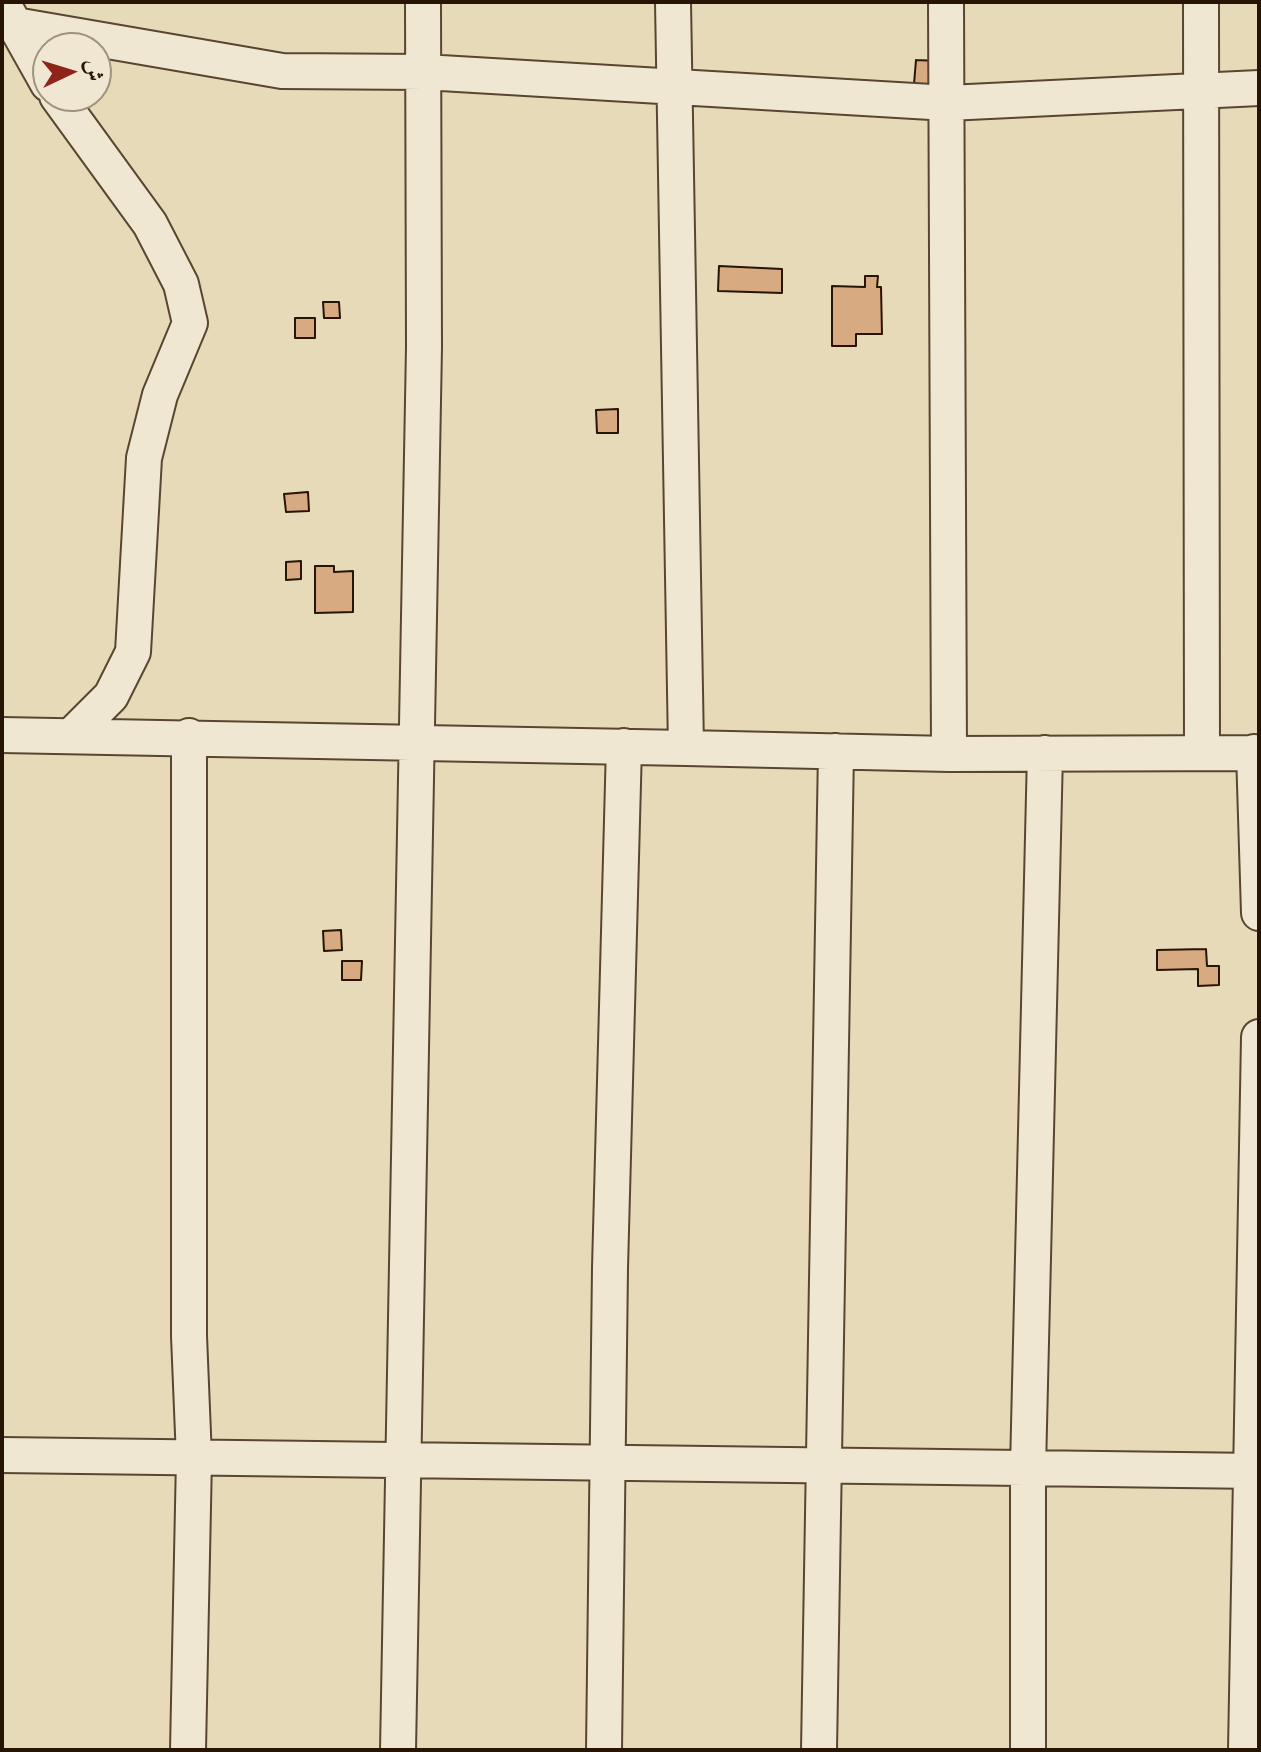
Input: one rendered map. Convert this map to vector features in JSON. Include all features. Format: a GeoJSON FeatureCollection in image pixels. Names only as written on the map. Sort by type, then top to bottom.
{"type":"FeatureCollection","features":[{"type":"Feature","properties":{"kind":"street"},"geometry":{"type":"LineString","coordinates":[[398,1750],[424,347],[423,2]]}},
{"type":"Feature","properties":{"kind":"street"},"geometry":{"type":"LineString","coordinates":[[673,2],[686,748]]}},
{"type":"Feature","properties":{"kind":"street"},"geometry":{"type":"LineString","coordinates":[[946,2],[949,754]]}},
{"type":"Feature","properties":{"kind":"street"},"geometry":{"type":"LineString","coordinates":[[1201,2],[1199,453],[1202,752]]}},
{"type":"Feature","properties":{"kind":"street"},"geometry":{"type":"LineString","coordinates":[[8,14],[282,71],[424,72],[948,103],[1259,88]]}},
{"type":"Feature","properties":{"kind":"street"},"geometry":{"type":"LineString","coordinates":[[8,14],[32,56]]}},
{"type":"Feature","properties":{"kind":"street"},"geometry":{"type":"LineString","coordinates":[[69,112],[150,224],[181,284],[190,323],[160,395],[144,458],[133,652],[111,696],[72,735]]}},
{"type":"Feature","properties":{"kind":"street"},"geometry":{"type":"LineString","coordinates":[[2,735],[189,736],[949,754],[1256,752],[1259,913]]}},
{"type":"Feature","properties":{"kind":"street"},"geometry":{"type":"LineString","coordinates":[[188,1750],[194,1458],[189,1336],[189,736]]}},
{"type":"Feature","properties":{"kind":"street"},"geometry":{"type":"LineString","coordinates":[[604,1750],[624,746]]}},
{"type":"Feature","properties":{"kind":"street"},"geometry":{"type":"LineString","coordinates":[[819,1750],[836,751]]}},
{"type":"Feature","properties":{"kind":"street"},"geometry":{"type":"LineString","coordinates":[[1028,1750],[1028,1468],[1045,753]]}},
{"type":"Feature","properties":{"kind":"street"},"geometry":{"type":"LineString","coordinates":[[1246,1750],[1255,1471],[1259,1037]]}},
{"type":"Feature","properties":{"kind":"street"},"geometry":{"type":"LineString","coordinates":[[2,1455],[1255,1471]]}},
{"type":"Feature","properties":{"kind":"building"},"geometry":{"type":"Polygon","coordinates":[[[916,60],[938,61],[937,85],[914,84],[916,60]]]}},
{"type":"Feature","properties":{"kind":"building"},"geometry":{"type":"Polygon","coordinates":[[[719,266],[782,269],[782,293],[718,291],[719,266]]]}},
{"type":"Feature","properties":{"kind":"building"},"geometry":{"type":"Polygon","coordinates":[[[865,276],[878,276],[882,334],[856,334],[856,346],[832,346],[832,286],[865,287],[865,276]]]}},
{"type":"Feature","properties":{"kind":"building"},"geometry":{"type":"Polygon","coordinates":[[[323,302],[339,302],[340,318],[324,318],[323,302]]]}},
{"type":"Feature","properties":{"kind":"building"},"geometry":{"type":"Polygon","coordinates":[[[295,318],[315,318],[315,338],[295,338],[295,318]]]}},
{"type":"Feature","properties":{"kind":"building"},"geometry":{"type":"Polygon","coordinates":[[[618,409],[618,433],[597,433],[596,410],[618,409]]]}},
{"type":"Feature","properties":{"kind":"building"},"geometry":{"type":"Polygon","coordinates":[[[308,492],[309,511],[286,512],[284,494],[308,492]]]}},
{"type":"Feature","properties":{"kind":"building"},"geometry":{"type":"Polygon","coordinates":[[[301,561],[301,579],[286,580],[286,562],[301,561]]]}},
{"type":"Feature","properties":{"kind":"building"},"geometry":{"type":"Polygon","coordinates":[[[315,566],[334,566],[334,572],[353,571],[353,612],[315,613],[315,566]]]}},
{"type":"Feature","properties":{"kind":"building"},"geometry":{"type":"Polygon","coordinates":[[[341,930],[342,950],[324,951],[323,931],[341,930]]]}},
{"type":"Feature","properties":{"kind":"building"},"geometry":{"type":"Polygon","coordinates":[[[1206,949],[1207,966],[1219,966],[1219,985],[1198,986],[1198,969],[1157,970],[1157,950],[1206,949]]]}},
{"type":"Feature","properties":{"kind":"building"},"geometry":{"type":"Polygon","coordinates":[[[342,961],[362,961],[361,980],[342,980],[342,961]]]}}]}
